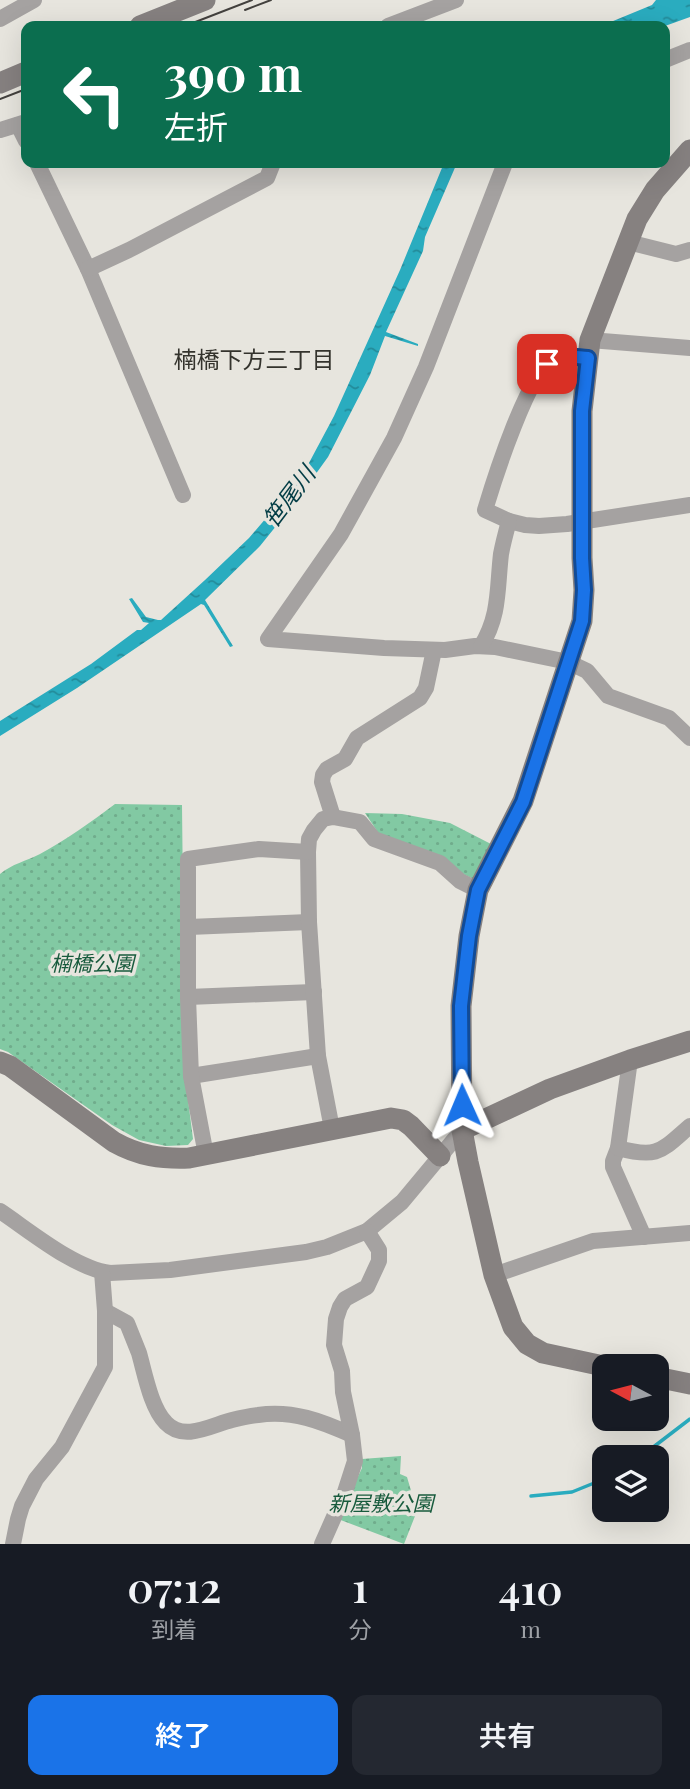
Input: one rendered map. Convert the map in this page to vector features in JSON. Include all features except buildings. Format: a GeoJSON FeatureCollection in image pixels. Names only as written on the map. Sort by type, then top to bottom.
{"type":"FeatureCollection","features":[{"type":"Feature","properties":{"kind":"street"},"geometry":{"type":"LineString","coordinates":[[0,19],[34,0]]}},
{"type":"Feature","properties":{"kind":"street"},"geometry":{"type":"LineString","coordinates":[[152,21],[205,0]]}},
{"type":"Feature","properties":{"kind":"street"},"geometry":{"type":"LineString","coordinates":[[401,21],[456,0]]}},
{"type":"Feature","properties":{"kind":"street"},"geometry":{"type":"LineString","coordinates":[[670,58],[690,50]]}},
{"type":"Feature","properties":{"kind":"street"},"geometry":{"type":"LineString","coordinates":[[0,83],[21,74]]}},
{"type":"Feature","properties":{"kind":"street"},"geometry":{"type":"LineString","coordinates":[[0,130],[21,123]]}},
{"type":"Feature","properties":{"kind":"street"},"geometry":{"type":"LineString","coordinates":[[592,1364],[542,1353],[527,1344],[513,1327],[494,1275],[462,1130],[461,1006],[469,936],[478,890],[523,802],[582,621],[582,411],[589,349],[637,219],[655,190],[690,150]]}},
{"type":"Feature","properties":{"kind":"street"},"geometry":{"type":"LineString","coordinates":[[39,168],[88,269],[183,495]]}},
{"type":"Feature","properties":{"kind":"street"},"geometry":{"type":"LineString","coordinates":[[88,269],[267,178],[271,168]]}},
{"type":"Feature","properties":{"kind":"street"},"geometry":{"type":"LineString","coordinates":[[503,168],[426,367],[394,439],[341,534],[268,639],[434,650],[481,646],[568,662],[587,671],[608,696],[669,718],[690,738]]}},
{"type":"Feature","properties":{"kind":"street"},"geometry":{"type":"LineString","coordinates":[[628,242],[676,254],[690,250]]}},
{"type":"Feature","properties":{"kind":"street"},"geometry":{"type":"LineString","coordinates":[[690,348],[589,349],[554,358],[539,373],[515,422],[485,510],[509,521],[539,526],[690,505]]}},
{"type":"Feature","properties":{"kind":"street"},"geometry":{"type":"LineString","coordinates":[[481,646],[495,617],[502,551],[509,521]]}},
{"type":"Feature","properties":{"kind":"street"},"geometry":{"type":"LineString","coordinates":[[333,817],[322,782],[323,775],[327,769],[345,759],[358,738],[420,698],[426,688],[434,650]]}},
{"type":"Feature","properties":{"kind":"street"},"geometry":{"type":"LineString","coordinates":[[332,1129],[318,1056],[309,922],[308,852],[309,839],[314,830],[323,820],[333,817],[360,822],[374,839],[440,863],[460,881],[478,890]]}},
{"type":"Feature","properties":{"kind":"street"},"geometry":{"type":"LineString","coordinates":[[206,1155],[191,1076],[188,859],[259,849],[308,852]]}},
{"type":"Feature","properties":{"kind":"street"},"geometry":{"type":"LineString","coordinates":[[188,927],[309,922]]}},
{"type":"Feature","properties":{"kind":"street"},"geometry":{"type":"LineString","coordinates":[[188,998],[314,992]]}},
{"type":"Feature","properties":{"kind":"street"},"geometry":{"type":"LineString","coordinates":[[0,1211],[81,1264],[102,1272],[170,1270],[327,1247],[367,1231],[402,1202],[462,1130],[550,1089],[690,1041]]}},
{"type":"Feature","properties":{"kind":"street"},"geometry":{"type":"LineString","coordinates":[[191,1076],[318,1056]]}},
{"type":"Feature","properties":{"kind":"street"},"geometry":{"type":"LineString","coordinates":[[630,1060],[618,1149],[613,1167],[644,1237]]}},
{"type":"Feature","properties":{"kind":"street"},"geometry":{"type":"LineString","coordinates":[[0,1062],[10,1066],[114,1142],[128,1150],[159,1158],[189,1158],[391,1118],[403,1120],[440,1156]]}},
{"type":"Feature","properties":{"kind":"street"},"geometry":{"type":"LineString","coordinates":[[618,1149],[651,1154],[662,1150],[690,1126]]}},
{"type":"Feature","properties":{"kind":"street"},"geometry":{"type":"LineString","coordinates":[[322,1544],[355,1461],[342,1371],[334,1345],[340,1307],[345,1299],[367,1287],[379,1261],[379,1250],[367,1231]]}},
{"type":"Feature","properties":{"kind":"street"},"geometry":{"type":"LineString","coordinates":[[494,1275],[593,1241],[690,1233]]}},
{"type":"Feature","properties":{"kind":"street"},"geometry":{"type":"LineString","coordinates":[[13,1544],[18,1519],[36,1479],[62,1447],[105,1367],[102,1272]]}},
{"type":"Feature","properties":{"kind":"street"},"geometry":{"type":"LineString","coordinates":[[105,1311],[127,1323],[157,1412],[167,1426],[184,1432],[202,1431],[259,1414],[287,1414],[317,1420],[352,1435]]}},
{"type":"Feature","properties":{"kind":"street"},"geometry":{"type":"LineString","coordinates":[[669,1380],[690,1384]]}},
{"type":"Feature","properties":{"kind":"green space","name":"楠橋公園"},"geometry":{"type":"Polygon","coordinates":[[[115,804],[182,805],[185,1076],[193,1139],[188,1145],[166,1146],[139,1140],[112,1125],[0,1049],[0,874],[59,843],[115,804]]]}},
{"type":"Feature","properties":{"kind":"green space"},"geometry":{"type":"Polygon","coordinates":[[[365,813],[402,814],[450,823],[491,844],[476,880],[381,837],[365,813]]]}},
{"type":"Feature","properties":{"kind":"green space","name":"新屋敷公園"},"geometry":{"type":"Polygon","coordinates":[[[401,1456],[400,1474],[407,1477],[417,1511],[404,1544],[338,1519],[362,1468],[362,1459],[401,1456]]]}},
{"type":"Feature","properties":{"kind":"water"},"geometry":{"type":"Polygon","coordinates":[[[656,0],[690,0],[690,17],[670,24],[670,21],[613,21],[652,5],[656,0]]]}},
{"type":"Feature","properties":{"kind":"water","name":"笹尾川"},"geometry":{"type":"Polygon","coordinates":[[[442,168],[455,168],[425,237],[423,251],[386,332],[418,346],[385,336],[370,375],[328,457],[260,546],[205,600],[233,646],[230,647],[201,604],[77,688],[0,736],[0,721],[91,664],[149,623],[143,622],[129,599],[132,598],[146,617],[161,620],[249,538],[302,476],[334,416],[400,270],[442,168]]]}},
{"type":"Feature","properties":{"kind":"waterway"},"geometry":{"type":"LineString","coordinates":[[656,1445],[690,1419]]}},
{"type":"Feature","properties":{"kind":"waterway"},"geometry":{"type":"LineString","coordinates":[[531,1496],[572,1492],[592,1484]]}},
{"type":"Feature","properties":{"kind":"tram line"},"geometry":{"type":"LineString","coordinates":[[198,21],[252,0]]}},
{"type":"Feature","properties":{"kind":"tram line"},"geometry":{"type":"LineString","coordinates":[[245,10],[271,0]]}},
{"type":"Feature","properties":{"kind":"tram line"},"geometry":{"type":"LineString","coordinates":[[0,99],[21,91]]}},
{"type":"Feature","properties":{"kind":"district","name":"楠橋下方三丁目"},"geometry":{"type":"Point","coordinates":[254,358]}},
{"type":"Feature","properties":{"kind":"route"},"geometry":{"type":"LineString","coordinates":[[462,1105],[461,1006],[469,936],[478,890],[523,802],[582,621],[582,411],[588,358],[562,356],[547,364]]}}]}
